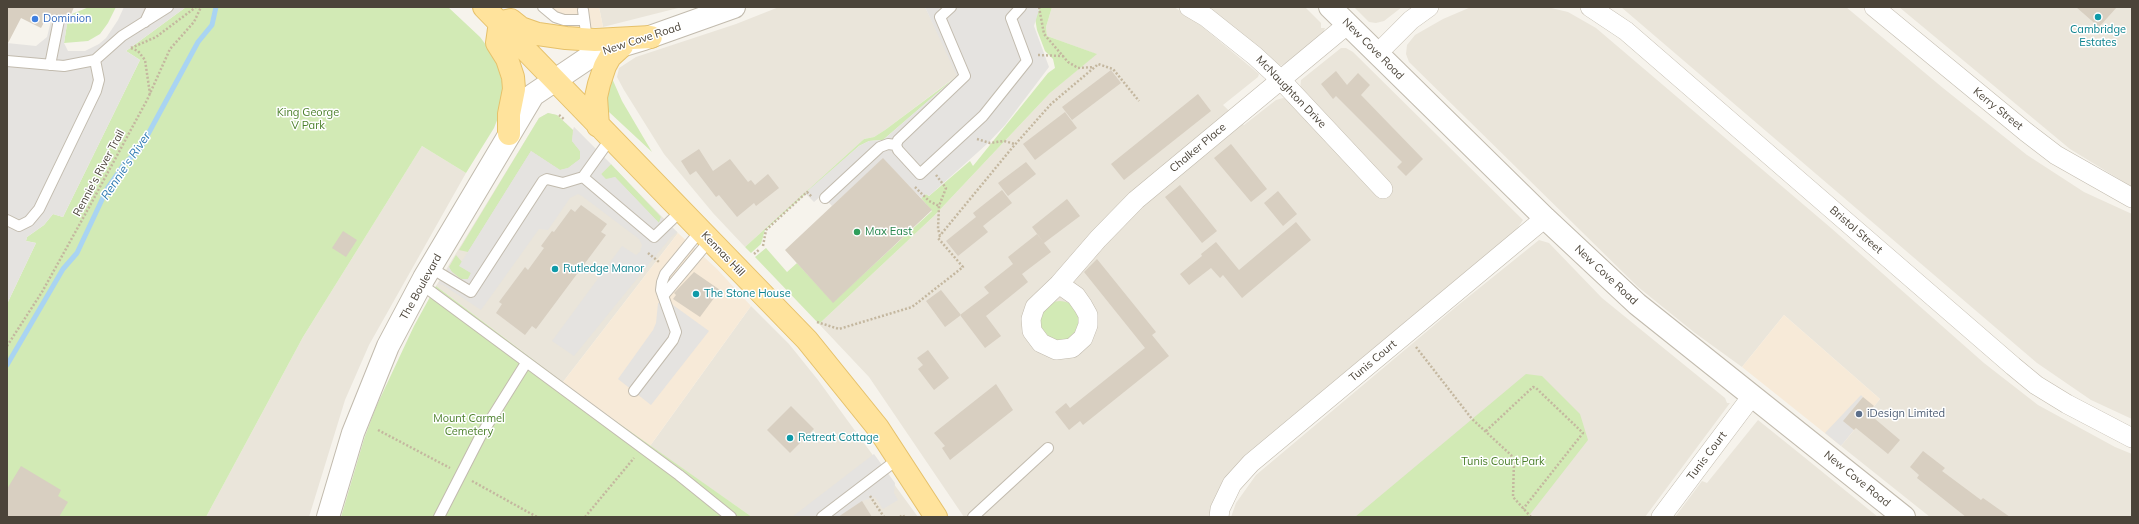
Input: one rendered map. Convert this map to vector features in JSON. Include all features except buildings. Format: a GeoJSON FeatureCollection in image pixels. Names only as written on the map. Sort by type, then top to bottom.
{"type":"FeatureCollection","features":[{"type":"Feature","properties":{"kind":"main road","name":"Kennas Hill"},"geometry":{"type":"LineString","coordinates":[[484,7],[811,345],[857,400],[898,458],[936,517]]}},
{"type":"Feature","properties":{"kind":"main road"},"geometry":{"type":"LineString","coordinates":[[509,134],[509,114],[514,89],[513,77],[507,59],[497,43],[500,22],[511,20],[521,28],[538,34],[585,30],[651,37]]}},
{"type":"Feature","properties":{"kind":"main road"},"geometry":{"type":"LineString","coordinates":[[604,132],[596,97],[605,66],[610,57],[622,46]]}},
{"type":"Feature","properties":{"kind":"street","name":"New Cove Road"},"geometry":{"type":"LineString","coordinates":[[554,79],[594,54],[651,37],[734,7]]}},
{"type":"Feature","properties":{"kind":"street","name":"McNaughton Drive"},"geometry":{"type":"LineString","coordinates":[[1189,7],[1236,40],[1281,80],[1383,189]]}},
{"type":"Feature","properties":{"kind":"street","name":"New Cove Road"},"geometry":{"type":"LineString","coordinates":[[1330,7],[1545,218],[1637,304],[1904,517]]}},
{"type":"Feature","properties":{"kind":"street"},"geometry":{"type":"LineString","coordinates":[[1378,53],[1410,20],[1429,7]]}},
{"type":"Feature","properties":{"kind":"street","name":"Bristol Street"},"geometry":{"type":"LineString","coordinates":[[1590,7],[1626,31],[2036,385],[2091,418],[2132,438]]}},
{"type":"Feature","properties":{"kind":"street","name":"Kerry Street"},"geometry":{"type":"LineString","coordinates":[[1874,7],[2026,132],[2056,154],[2132,198]]}},
{"type":"Feature","properties":{"kind":"street","name":"Chalker Place"},"geometry":{"type":"LineString","coordinates":[[1059,284],[1098,239],[1136,200],[1348,24]]}},
{"type":"Feature","properties":{"kind":"street","name":"The Boulevard"},"geometry":{"type":"LineString","coordinates":[[328,517],[353,433],[367,394],[388,346],[426,276],[533,95],[554,79]]}},
{"type":"Feature","properties":{"kind":"street","name":"Tunis Court"},"geometry":{"type":"LineString","coordinates":[[1219,517],[1220,509],[1232,484],[1251,463],[1545,218]]}},
{"type":"Feature","properties":{"kind":"street","name":"Tunis Court"},"geometry":{"type":"LineString","coordinates":[[1661,517],[1752,396]]}},
{"type":"Feature","properties":{"kind":"lane"},"geometry":{"type":"LineString","coordinates":[[145,22],[152,7]]}},
{"type":"Feature","properties":{"kind":"lane"},"geometry":{"type":"LineString","coordinates":[[7,61],[50,65],[78,64],[94,60],[122,36],[168,7]]}},
{"type":"Feature","properties":{"kind":"lane"},"geometry":{"type":"LineString","coordinates":[[542,7],[555,17],[585,30]]}},
{"type":"Feature","properties":{"kind":"lane"},"geometry":{"type":"LineString","coordinates":[[951,7],[940,17],[965,76],[898,140],[896,145],[898,150],[920,174],[983,116],[1027,60],[1011,18],[1021,7]]}},
{"type":"Feature","properties":{"kind":"lane"},"geometry":{"type":"LineString","coordinates":[[583,10],[585,30]]}},
{"type":"Feature","properties":{"kind":"lane"},"geometry":{"type":"LineString","coordinates":[[50,65],[59,20]]}},
{"type":"Feature","properties":{"kind":"lane"},"geometry":{"type":"LineString","coordinates":[[7,220],[19,226],[29,221],[39,209],[96,91],[99,80],[94,60]]}},
{"type":"Feature","properties":{"kind":"lane"},"geometry":{"type":"LineString","coordinates":[[426,276],[471,292],[543,181],[547,179],[563,184],[583,177],[604,132]]}},
{"type":"Feature","properties":{"kind":"lane"},"geometry":{"type":"LineString","coordinates":[[820,199],[880,147],[888,144],[896,145]]}},
{"type":"Feature","properties":{"kind":"lane"},"geometry":{"type":"LineString","coordinates":[[583,177],[654,237],[682,210]]}},
{"type":"Feature","properties":{"kind":"lane"},"geometry":{"type":"LineString","coordinates":[[634,391],[673,340],[676,332],[663,296],[706,235]]}},
{"type":"Feature","properties":{"kind":"lane"},"geometry":{"type":"LineString","coordinates":[[426,276],[526,363],[642,448],[731,517]]}},
{"type":"Feature","properties":{"kind":"lane"},"geometry":{"type":"LineString","coordinates":[[439,517],[480,435],[526,363]]}},
{"type":"Feature","properties":{"kind":"lane"},"geometry":{"type":"LineString","coordinates":[[973,517],[1048,448]]}},
{"type":"Feature","properties":{"kind":"lane"},"geometry":{"type":"LineString","coordinates":[[822,517],[898,458]]}},
{"type":"Feature","properties":{"kind":"path"},"geometry":{"type":"LineString","coordinates":[[150,94],[145,60],[138,50],[131,48],[156,37],[196,7]]}},
{"type":"Feature","properties":{"kind":"path","name":"Rennie's River Trail"},"geometry":{"type":"LineString","coordinates":[[7,346],[53,272],[150,94],[170,49],[194,22],[201,7]]}},
{"type":"Feature","properties":{"kind":"path"},"geometry":{"type":"LineString","coordinates":[[1039,7],[1041,26],[1044,34],[1063,56],[1074,67],[1094,67]]}},
{"type":"Feature","properties":{"kind":"path"},"geometry":{"type":"LineString","coordinates":[[1025,56],[1063,56]]}},
{"type":"Feature","properties":{"kind":"path"},"geometry":{"type":"LineString","coordinates":[[940,235],[1051,104],[1098,64],[1113,68],[1139,101]]}},
{"type":"Feature","properties":{"kind":"path"},"geometry":{"type":"LineString","coordinates":[[964,134],[990,143],[1004,141],[1016,144]]}},
{"type":"Feature","properties":{"kind":"path"},"geometry":{"type":"LineString","coordinates":[[815,323],[825,323],[839,329],[912,307],[963,267],[938,238],[940,235],[938,229],[939,206],[946,186],[929,166]]}},
{"type":"Feature","properties":{"kind":"path"},"geometry":{"type":"LineString","coordinates":[[913,185],[929,201],[939,206]]}},
{"type":"Feature","properties":{"kind":"path"},"geometry":{"type":"LineString","coordinates":[[754,254],[762,248],[766,230],[807,192],[820,199]]}},
{"type":"Feature","properties":{"kind":"path"},"geometry":{"type":"LineString","coordinates":[[1405,334],[1472,419],[1510,455],[1514,462],[1513,497],[1531,517]]}},
{"type":"Feature","properties":{"kind":"path"},"geometry":{"type":"LineString","coordinates":[[1486,431],[1533,387],[1536,388],[1583,433],[1523,509]]}},
{"type":"Feature","properties":{"kind":"path"},"geometry":{"type":"LineString","coordinates":[[378,430],[537,517]]}},
{"type":"Feature","properties":{"kind":"path"},"geometry":{"type":"LineString","coordinates":[[585,517],[642,448]]}},
{"type":"Feature","properties":{"kind":"path"},"geometry":{"type":"LineString","coordinates":[[862,486],[884,517]]}},
{"type":"Feature","properties":{"kind":"path"},"geometry":{"type":"LineString","coordinates":[[900,517],[903,515],[904,517]]}},
{"type":"Feature","properties":{"kind":"shaded area"},"geometry":{"type":"Polygon","coordinates":[[[124,7],[186,7],[126,51],[140,60],[63,217],[53,214],[44,225],[27,237],[26,241],[36,243],[7,304],[7,43],[36,46],[47,37],[52,17],[67,24],[64,43],[68,51],[85,51],[99,44],[106,38],[118,20],[124,7]]]}},
{"type":"Feature","properties":{"kind":"shaded area"},"geometry":{"type":"Polygon","coordinates":[[[537,7],[599,7],[603,27],[569,27],[537,7]]]}},
{"type":"Feature","properties":{"kind":"shaded area"},"geometry":{"type":"Polygon","coordinates":[[[599,7],[682,7],[603,27],[599,7]]]}},
{"type":"Feature","properties":{"kind":"shaded area"},"geometry":{"type":"Polygon","coordinates":[[[779,7],[925,7],[958,75],[885,130],[874,137],[864,139],[745,247],[713,213],[664,154],[617,77],[619,68],[636,57],[736,24],[779,7]]]}},
{"type":"Feature","properties":{"kind":"shaded area"},"geometry":{"type":"Polygon","coordinates":[[[925,7],[1040,7],[1034,26],[1049,67],[1005,125],[987,144],[929,196],[926,194],[921,198],[883,159],[832,206],[822,195],[814,202],[805,193],[859,146],[869,141],[883,140],[957,76],[925,7]]]}},
{"type":"Feature","properties":{"kind":"shaded area"},"geometry":{"type":"Polygon","coordinates":[[[1052,7],[1174,7],[1194,20],[1259,74],[1258,77],[1223,105],[1244,125],[1276,100],[1283,98],[1289,99],[1300,90],[1301,80],[1341,48],[1346,48],[1353,52],[1523,220],[1517,229],[1246,454],[1222,485],[1209,517],[964,517],[869,377],[819,324],[934,216],[1050,93],[1096,54],[1047,36],[1046,27],[1052,7]]]}},
{"type":"Feature","properties":{"kind":"shaded area"},"geometry":{"type":"Polygon","coordinates":[[[1200,7],[1305,7],[1321,23],[1321,28],[1325,28],[1323,33],[1286,63],[1278,67],[1200,7]]]}},
{"type":"Feature","properties":{"kind":"shaded area"},"geometry":{"type":"Polygon","coordinates":[[[1354,7],[1402,7],[1384,21],[1376,23],[1369,22],[1354,7]]]}},
{"type":"Feature","properties":{"kind":"shaded area"},"geometry":{"type":"Polygon","coordinates":[[[1471,7],[1547,7],[1568,12],[1596,28],[1831,228],[1984,363],[2038,405],[2115,447],[2132,454],[2132,517],[1930,517],[1841,446],[1880,399],[1784,315],[1742,367],[1695,333],[1638,287],[1409,62],[1406,54],[1407,45],[1415,35],[1443,19],[1471,7]]]}},
{"type":"Feature","properties":{"kind":"shaded area"},"geometry":{"type":"Polygon","coordinates":[[[1621,7],[1846,7],[1943,88],[2027,155],[2084,192],[2132,214],[2132,419],[2091,400],[2037,363],[1621,7]]]}},
{"type":"Feature","properties":{"kind":"shaded area"},"geometry":{"type":"Polygon","coordinates":[[[1899,7],[2132,7],[2132,187],[2070,149],[1899,7]]]}},
{"type":"Feature","properties":{"kind":"shaded area"},"geometry":{"type":"Polygon","coordinates":[[[548,113],[557,115],[573,130],[574,127],[678,233],[563,382],[436,286],[539,118],[548,113]]]}},
{"type":"Feature","properties":{"kind":"shaded area"},"geometry":{"type":"Polygon","coordinates":[[[574,127],[611,164],[601,174],[606,179],[615,177],[659,223],[661,217],[677,232],[671,237],[574,356],[552,341],[622,246],[636,255],[640,252],[642,245],[639,239],[582,196],[578,194],[570,198],[548,230],[539,229],[481,310],[443,285],[438,284],[449,267],[453,274],[461,279],[468,279],[471,273],[459,266],[531,151],[560,170],[568,168],[580,159],[580,151],[572,141],[574,127]]]}},
{"type":"Feature","properties":{"kind":"shaded area"},"geometry":{"type":"Polygon","coordinates":[[[422,146],[466,173],[369,345],[345,400],[309,517],[206,517],[303,337],[422,146]]]}},
{"type":"Feature","properties":{"kind":"shaded area"},"geometry":{"type":"Polygon","coordinates":[[[678,233],[717,269],[751,306],[650,446],[563,382],[678,233]]]}},
{"type":"Feature","properties":{"kind":"shaded area"},"geometry":{"type":"Polygon","coordinates":[[[1539,240],[1549,243],[1602,298],[1725,398],[1727,403],[1730,403],[1645,517],[1231,517],[1236,503],[1256,475],[1457,306],[1539,240]]]}},
{"type":"Feature","properties":{"kind":"shaded area"},"geometry":{"type":"Polygon","coordinates":[[[670,300],[673,305],[709,331],[651,405],[618,379],[653,330],[656,323],[658,303],[670,300]]]}},
{"type":"Feature","properties":{"kind":"shaded area"},"geometry":{"type":"Polygon","coordinates":[[[751,306],[789,344],[818,380],[918,517],[752,517],[650,446],[751,306]]]}},
{"type":"Feature","properties":{"kind":"shaded area"},"geometry":{"type":"Polygon","coordinates":[[[1784,315],[1880,399],[1841,446],[1742,367],[1784,315]]]}},
{"type":"Feature","properties":{"kind":"shaded area"},"geometry":{"type":"Polygon","coordinates":[[[1861,395],[1863,397],[1844,421],[1854,430],[1841,446],[1825,433],[1861,395]]]}},
{"type":"Feature","properties":{"kind":"shaded area"},"geometry":{"type":"Polygon","coordinates":[[[1758,420],[1878,517],[1675,517],[1702,481],[1707,483],[1758,420]]]}},
{"type":"Feature","properties":{"kind":"shaded area"},"geometry":{"type":"Polygon","coordinates":[[[874,454],[895,483],[894,493],[898,500],[883,509],[875,497],[862,501],[838,517],[792,517],[874,454]]]}},
{"type":"Feature","properties":{"kind":"green space"},"geometry":{"type":"Polygon","coordinates":[[[89,7],[116,7],[108,23],[100,34],[88,41],[64,43],[67,24],[72,14],[89,7]]]}},
{"type":"Feature","properties":{"kind":"green space","name":"King George V Park"},"geometry":{"type":"Polygon","coordinates":[[[186,7],[448,7],[480,37],[495,57],[502,81],[503,105],[494,128],[466,173],[422,146],[303,337],[206,517],[7,517],[7,304],[36,243],[26,241],[27,237],[44,225],[53,214],[63,217],[140,60],[126,51],[186,7]]]}},
{"type":"Feature","properties":{"kind":"green space"},"geometry":{"type":"Polygon","coordinates":[[[1040,7],[1052,7],[1046,27],[1047,36],[1097,54],[1050,93],[934,216],[819,324],[755,257],[766,248],[787,272],[797,263],[833,302],[932,211],[921,198],[926,194],[929,196],[970,161],[973,166],[1048,73],[1055,68],[1053,59],[1045,51],[1037,30],[1035,18],[1040,7]]]}},
{"type":"Feature","properties":{"kind":"green space"},"geometry":{"type":"Polygon","coordinates":[[[611,76],[622,101],[652,152],[609,112],[605,101],[611,76]]]}},
{"type":"Feature","properties":{"kind":"green space"},"geometry":{"type":"Polygon","coordinates":[[[956,77],[883,140],[869,141],[859,146],[765,230],[761,244],[751,253],[745,247],[864,139],[874,137],[885,130],[956,77]]]}},
{"type":"Feature","properties":{"kind":"green space"},"geometry":{"type":"Polygon","coordinates":[[[548,113],[557,115],[573,130],[572,141],[580,151],[580,159],[568,168],[560,170],[531,151],[468,252],[459,250],[539,118],[548,113]]]}},
{"type":"Feature","properties":{"kind":"green space"},"geometry":{"type":"Polygon","coordinates":[[[611,164],[661,217],[659,223],[615,177],[606,180],[601,174],[611,164]]]}},
{"type":"Feature","properties":{"kind":"green space"},"geometry":{"type":"Polygon","coordinates":[[[456,255],[462,262],[460,266],[471,273],[468,279],[461,279],[451,271],[449,267],[456,255]]]}},
{"type":"Feature","properties":{"kind":"green space","name":"Mount Carmel Cemetery"},"geometry":{"type":"Polygon","coordinates":[[[436,286],[597,408],[752,517],[341,517],[364,439],[376,407],[414,326],[436,286]]]}},
{"type":"Feature","properties":{"kind":"green space"},"geometry":{"type":"Polygon","coordinates":[[[1060,301],[1068,303],[1074,307],[1078,313],[1080,321],[1078,329],[1074,335],[1068,339],[1060,341],[1052,339],[1046,335],[1042,329],[1040,321],[1042,313],[1046,307],[1052,303],[1060,301]]]}},
{"type":"Feature","properties":{"kind":"green space","name":"Tunis Court Park"},"geometry":{"type":"Polygon","coordinates":[[[1526,374],[1542,376],[1580,414],[1588,440],[1528,517],[1355,517],[1526,374]]]}},
{"type":"Feature","properties":{"kind":"waterway","name":"Rennie's River"},"geometry":{"type":"LineString","coordinates":[[7,365],[63,269],[77,253],[107,189],[125,163],[140,149],[198,42],[212,25],[216,7]]}},
{"type":"Feature","properties":{"kind":"place","name":"Cambridge Estates"},"geometry":{"type":"Point","coordinates":[2098,17]}},
{"type":"Feature","properties":{"kind":"place","name":"Dominion"},"geometry":{"type":"Point","coordinates":[35,19]}},
{"type":"Feature","properties":{"kind":"place","name":"Max East"},"geometry":{"type":"Point","coordinates":[857,232]}},
{"type":"Feature","properties":{"kind":"place","name":"Rutledge Manor"},"geometry":{"type":"Point","coordinates":[555,269]}},
{"type":"Feature","properties":{"kind":"place","name":"The Stone House"},"geometry":{"type":"Point","coordinates":[696,294]}},
{"type":"Feature","properties":{"kind":"place","name":"iDesign Limited"},"geometry":{"type":"Point","coordinates":[1859,414]}},
{"type":"Feature","properties":{"kind":"place","name":"Retreat Cottage"},"geometry":{"type":"Point","coordinates":[790,438]}}]}
